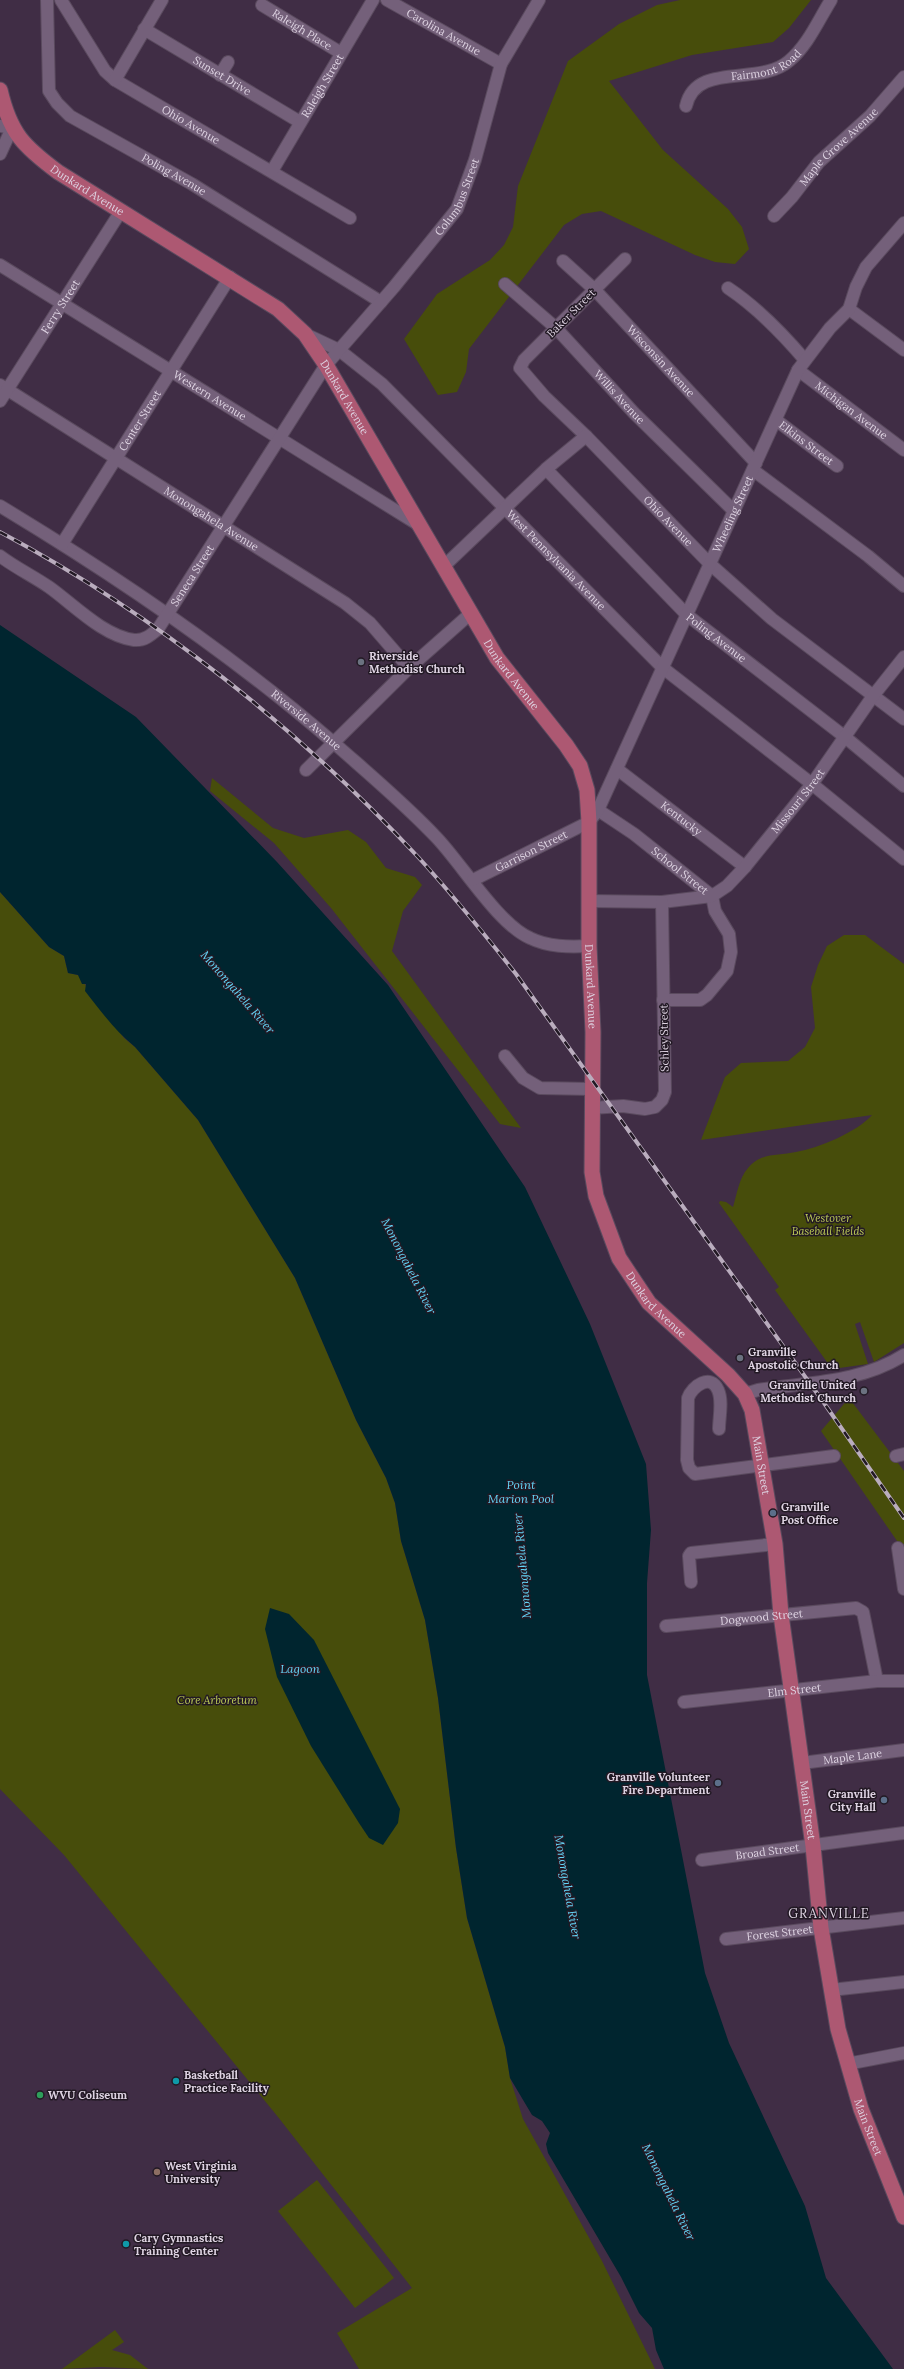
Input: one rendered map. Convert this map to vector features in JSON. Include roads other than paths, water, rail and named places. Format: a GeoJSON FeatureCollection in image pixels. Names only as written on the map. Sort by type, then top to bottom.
{"type":"FeatureCollection","features":[{"type":"Feature","properties":{"kind":"main road","name":"Dunkard Avenue"},"geometry":{"type":"LineString","coordinates":[[0,90],[6,127],[30,151],[58,172],[230,277],[278,309],[305,334],[326,365],[497,658],[566,745],[580,766],[587,790],[589,822],[588,901],[593,1032],[591,1089],[592,1172],[596,1196],[619,1258],[649,1303],[701,1350],[745,1394]]}},
{"type":"Feature","properties":{"kind":"main road","name":"Main Street"},"geometry":{"type":"LineString","coordinates":[[745,1394],[752,1410],[775,1544],[781,1615],[814,1846],[821,1928],[831,1990],[846,2064],[861,2109],[904,2217]]}},
{"type":"Feature","properties":{"kind":"street","name":"Poling Avenue"},"geometry":{"type":"LineString","coordinates":[[47,0],[49,91],[57,103],[70,116],[130,148],[254,220],[381,302]]}},
{"type":"Feature","properties":{"kind":"street","name":"Ohio Avenue"},"geometry":{"type":"LineString","coordinates":[[61,0],[105,71],[115,80],[350,218]]}},
{"type":"Feature","properties":{"kind":"street"},"geometry":{"type":"LineString","coordinates":[[115,80],[162,0]]}},
{"type":"Feature","properties":{"kind":"street","name":"Raleigh Street"},"geometry":{"type":"LineString","coordinates":[[272,171],[373,0]]}},
{"type":"Feature","properties":{"kind":"street","name":"Carolina Avenue"},"geometry":{"type":"LineString","coordinates":[[387,0],[501,64]]}},
{"type":"Feature","properties":{"kind":"street","name":"Columbus Street"},"geometry":{"type":"LineString","coordinates":[[326,365],[438,235],[457,209],[475,160],[501,64],[539,0]]}},
{"type":"Feature","properties":{"kind":"street","name":"Fairmont Road"},"geometry":{"type":"LineString","coordinates":[[686,106],[688,97],[701,83],[731,76],[765,73],[789,61],[816,27],[831,0]]}},
{"type":"Feature","properties":{"kind":"street","name":"Raleigh Place"},"geometry":{"type":"LineString","coordinates":[[262,5],[341,53]]}},
{"type":"Feature","properties":{"kind":"street","name":"Sunset Drive"},"geometry":{"type":"LineString","coordinates":[[144,30],[300,122]]}},
{"type":"Feature","properties":{"kind":"street"},"geometry":{"type":"LineString","coordinates":[[220,75],[228,62]]}},
{"type":"Feature","properties":{"kind":"street","name":"Maple Grove Avenue"},"geometry":{"type":"LineString","coordinates":[[774,216],[792,197],[819,162],[870,116],[904,77]]}},
{"type":"Feature","properties":{"kind":"street"},"geometry":{"type":"LineString","coordinates":[[0,154],[6,127]]}},
{"type":"Feature","properties":{"kind":"street","name":"Ferry Street"},"geometry":{"type":"LineString","coordinates":[[0,401],[4,387],[62,303],[121,211]]}},
{"type":"Feature","properties":{"kind":"street","name":"Wheeling Street"},"geometry":{"type":"LineString","coordinates":[[589,822],[598,810],[802,365],[830,328],[849,308],[866,267],[904,223]]}},
{"type":"Feature","properties":{"kind":"street","name":"Baker Street"},"geometry":{"type":"LineString","coordinates":[[520,368],[524,360],[625,259]]}},
{"type":"Feature","properties":{"kind":"street","name":"Wisconsin Avenue"},"geometry":{"type":"LineString","coordinates":[[563,261],[595,290],[754,467],[904,586]]}},
{"type":"Feature","properties":{"kind":"street","name":"Western Avenue"},"geometry":{"type":"LineString","coordinates":[[0,265],[279,440],[419,525]]}},
{"type":"Feature","properties":{"kind":"street","name":"Center Street"},"geometry":{"type":"LineString","coordinates":[[62,544],[117,459],[170,371],[230,277]]}},
{"type":"Feature","properties":{"kind":"street","name":"Willis Avenue"},"geometry":{"type":"LineString","coordinates":[[505,284],[556,328],[634,413],[734,511]]}},
{"type":"Feature","properties":{"kind":"street","name":"Michigan Avenue"},"geometry":{"type":"LineString","coordinates":[[728,288],[749,302],[781,332],[802,365],[904,450]]}},
{"type":"Feature","properties":{"kind":"street"},"geometry":{"type":"LineString","coordinates":[[849,308],[904,350]]}},
{"type":"Feature","properties":{"kind":"street","name":"West Pennsylvania Avenue"},"geometry":{"type":"LineString","coordinates":[[305,334],[339,350],[382,384],[507,508],[570,576],[663,668],[812,784],[904,859]]}},
{"type":"Feature","properties":{"kind":"street","name":"Seneca Street"},"geometry":{"type":"LineString","coordinates":[[0,556],[49,587],[82,614],[129,638],[145,639],[152,635],[169,613],[326,365]]}},
{"type":"Feature","properties":{"kind":"street","name":"Ohio Avenue"},"geometry":{"type":"LineString","coordinates":[[520,368],[544,396],[586,436],[710,564],[772,619],[904,719]]}},
{"type":"Feature","properties":{"kind":"street","name":"Monongahela Avenue"},"geometry":{"type":"LineString","coordinates":[[4,387],[358,612],[409,668]]}},
{"type":"Feature","properties":{"kind":"street","name":"Elkins Street"},"geometry":{"type":"LineString","coordinates":[[776,420],[837,466]]}},
{"type":"Feature","properties":{"kind":"street"},"geometry":{"type":"LineString","coordinates":[[443,567],[507,508],[546,469],[586,436]]}},
{"type":"Feature","properties":{"kind":"street","name":"Poling Avenue"},"geometry":{"type":"LineString","coordinates":[[546,469],[687,615],[845,737],[904,786]]}},
{"type":"Feature","properties":{"kind":"street","name":"Riverside Avenue"},"geometry":{"type":"LineString","coordinates":[[0,506],[169,613],[267,686],[420,820],[513,928],[530,938],[552,945],[589,946]]}},
{"type":"Feature","properties":{"kind":"street"},"geometry":{"type":"LineString","coordinates":[[306,770],[409,668],[470,614]]}},
{"type":"Feature","properties":{"kind":"street","name":"Missouri Street"},"geometry":{"type":"LineString","coordinates":[[588,901],[662,902],[712,896],[727,886],[745,867],[812,784],[873,696],[904,657]]}},
{"type":"Feature","properties":{"kind":"street","name":"Kentucky"},"geometry":{"type":"LineString","coordinates":[[617,769],[745,867]]}},
{"type":"Feature","properties":{"kind":"street","name":"School Street"},"geometry":{"type":"LineString","coordinates":[[598,810],[634,834],[712,896],[715,911],[729,934],[730,961],[726,971],[707,995],[700,1000],[663,1000]]}},
{"type":"Feature","properties":{"kind":"street","name":"Garrison Street"},"geometry":{"type":"LineString","coordinates":[[473,880],[589,822]]}},
{"type":"Feature","properties":{"kind":"street","name":"Schley Street"},"geometry":{"type":"LineString","coordinates":[[591,1108],[623,1106],[645,1109],[655,1107],[662,1100],[664,1092],[662,902]]}},
{"type":"Feature","properties":{"kind":"street"},"geometry":{"type":"LineString","coordinates":[[505,1056],[523,1078],[540,1088],[591,1089]]}},
{"type":"Feature","properties":{"kind":"street"},"geometry":{"type":"LineString","coordinates":[[745,1394],[758,1390],[860,1376],[891,1363],[904,1355]]}},
{"type":"Feature","properties":{"kind":"street"},"geometry":{"type":"LineString","coordinates":[[712,1383],[722,1370]]}},
{"type":"Feature","properties":{"kind":"street"},"geometry":{"type":"LineString","coordinates":[[719,1429],[720,1396],[718,1389],[712,1383],[705,1382],[691,1390],[688,1398],[687,1460],[689,1468],[695,1474],[834,1456]]}},
{"type":"Feature","properties":{"kind":"street"},"geometry":{"type":"LineString","coordinates":[[691,1582],[689,1556],[691,1553],[775,1544]]}},
{"type":"Feature","properties":{"kind":"street"},"geometry":{"type":"LineString","coordinates":[[898,1548],[904,1589]]}},
{"type":"Feature","properties":{"kind":"street","name":"Dogwood Street"},"geometry":{"type":"LineString","coordinates":[[666,1626],[856,1608],[864,1612],[877,1681]]}},
{"type":"Feature","properties":{"kind":"street","name":"Elm Street"},"geometry":{"type":"LineString","coordinates":[[684,1702],[877,1681],[904,1681]]}},
{"type":"Feature","properties":{"kind":"street","name":"Maple Lane"},"geometry":{"type":"LineString","coordinates":[[802,1763],[904,1750]]}},
{"type":"Feature","properties":{"kind":"street","name":"Broad Street"},"geometry":{"type":"LineString","coordinates":[[702,1860],[904,1833]]}},
{"type":"Feature","properties":{"kind":"street","name":"Forest Street"},"geometry":{"type":"LineString","coordinates":[[726,1939],[904,1918]]}},
{"type":"Feature","properties":{"kind":"street"},"geometry":{"type":"LineString","coordinates":[[831,1990],[904,1982]]}},
{"type":"Feature","properties":{"kind":"street"},"geometry":{"type":"LineString","coordinates":[[846,2064],[904,2053]]}},
{"type":"Feature","properties":{"kind":"water","name":"Point Marion Pool"},"geometry":{"type":"Polygon","coordinates":[[[0,625],[136,717],[277,862],[388,985],[525,1187],[590,1324],[646,1464],[651,1530],[647,1583],[647,1675],[705,1973],[729,2043],[805,2206],[826,2278],[893,2369],[664,2369],[656,2350],[652,2328],[639,2313],[621,2277],[548,2153],[546,2144],[550,2133],[542,2121],[532,2115],[510,2078],[505,2047],[467,1918],[456,1848],[438,1698],[425,1620],[401,1541],[395,1503],[386,1478],[356,1420],[295,1278],[198,1120],[135,1047],[108,1020],[85,991],[86,984],[82,984],[78,975],[68,973],[64,956],[49,947],[0,892],[0,625]]]}},
{"type":"Feature","properties":{"kind":"water","name":"Lagoon"},"geometry":{"type":"Polygon","coordinates":[[[270,1608],[289,1614],[314,1640],[400,1809],[398,1823],[383,1845],[369,1838],[359,1823],[311,1746],[277,1677],[265,1629],[270,1608]]]}},
{"type":"Feature","properties":{"kind":"railway"},"geometry":{"type":"LineString","coordinates":[[0,532],[58,565],[114,600],[169,637],[223,677],[324,764],[373,810],[419,858],[481,930],[516,974],[824,1403],[904,1518]]}},
{"type":"Feature","properties":{"kind":"place","name":"Riverside Methodist Church"},"geometry":{"type":"Point","coordinates":[361,662]}},
{"type":"Feature","properties":{"kind":"place","name":"Granville Apostolic Church"},"geometry":{"type":"Point","coordinates":[740,1358]}},
{"type":"Feature","properties":{"kind":"place","name":"Granville United Methodist Church"},"geometry":{"type":"Point","coordinates":[864,1391]}},
{"type":"Feature","properties":{"kind":"place","name":"Granville Post Office"},"geometry":{"type":"Point","coordinates":[773,1513]}},
{"type":"Feature","properties":{"kind":"place","name":"Granville Volunteer Fire Department"},"geometry":{"type":"Point","coordinates":[718,1783]}},
{"type":"Feature","properties":{"kind":"place","name":"Granville City Hall"},"geometry":{"type":"Point","coordinates":[884,1800]}},
{"type":"Feature","properties":{"kind":"place","name":"Basketball Practice Facility"},"geometry":{"type":"Point","coordinates":[176,2081]}},
{"type":"Feature","properties":{"kind":"place","name":"WVU Coliseum"},"geometry":{"type":"Point","coordinates":[40,2095]}},
{"type":"Feature","properties":{"kind":"place","name":"West Virginia University"},"geometry":{"type":"Point","coordinates":[157,2172]}},
{"type":"Feature","properties":{"kind":"place","name":"Cary Gymnastics Training Center"},"geometry":{"type":"Point","coordinates":[126,2244]}},
{"type":"Feature","properties":{"kind":"district","name":"GRANVILLE"},"geometry":{"type":"Point","coordinates":[829,1913]}},
{"type":"Feature","properties":{"kind":"water label","name":"Monongahela River"},"geometry":{"type":"Point","coordinates":[238,992]}},
{"type":"Feature","properties":{"kind":"water label","name":"Monongahela River"},"geometry":{"type":"Point","coordinates":[409,1266]}},
{"type":"Feature","properties":{"kind":"water label","name":"Monongahela River"},"geometry":{"type":"Point","coordinates":[522,1566]}},
{"type":"Feature","properties":{"kind":"water label","name":"Monongahela River"},"geometry":{"type":"Point","coordinates":[568,1887]}},
{"type":"Feature","properties":{"kind":"water label","name":"Monongahela River"},"geometry":{"type":"Point","coordinates":[669,2192]}},
{"type":"Feature","properties":{"kind":"park label","name":"Westover Baseball Fields"},"geometry":{"type":"Point","coordinates":[828,1224]}},
{"type":"Feature","properties":{"kind":"park label","name":"Core Arboretum"},"geometry":{"type":"Point","coordinates":[217,1700]}}]}
